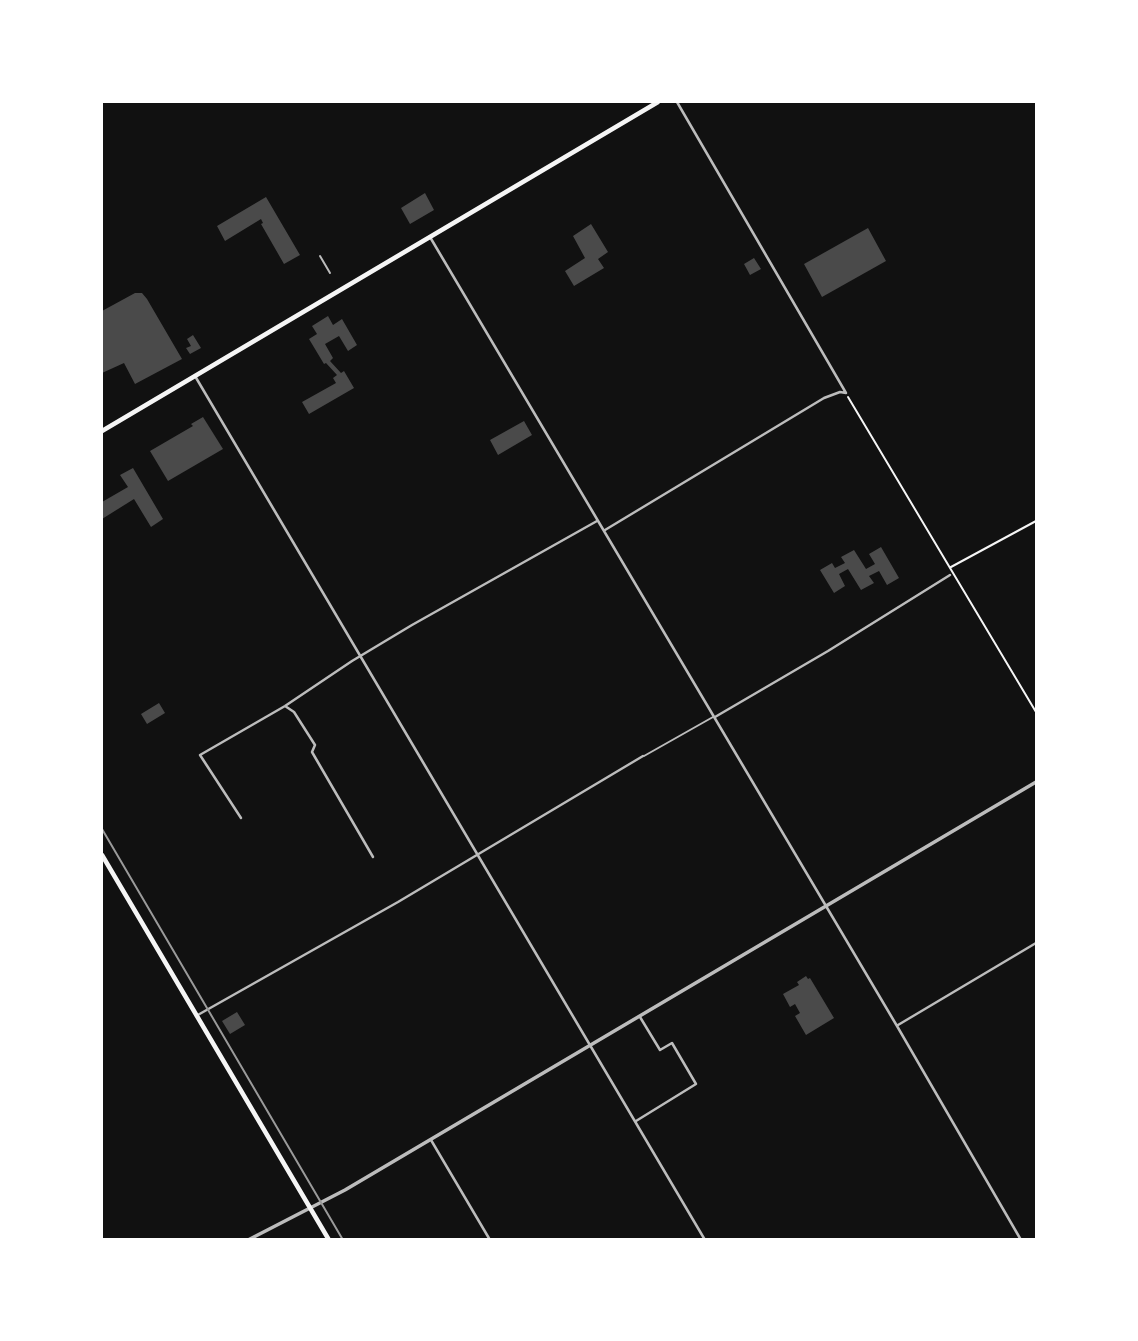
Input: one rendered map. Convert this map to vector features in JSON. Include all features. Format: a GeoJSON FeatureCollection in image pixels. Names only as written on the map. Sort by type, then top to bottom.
{"type":"FeatureCollection","features":[{"type":"Feature","properties":{"kind":"main road"},"geometry":{"type":"LineString","coordinates":[[102,431],[656,102]]}},
{"type":"Feature","properties":{"kind":"main road"},"geometry":{"type":"LineString","coordinates":[[102,855],[329,1240]]}},
{"type":"Feature","properties":{"kind":"street"},"geometry":{"type":"LineString","coordinates":[[677,102],[846,393]]}},
{"type":"Feature","properties":{"kind":"street"},"geometry":{"type":"LineString","coordinates":[[430,237],[1021,1240]]}},
{"type":"Feature","properties":{"kind":"street"},"geometry":{"type":"LineString","coordinates":[[320,256],[330,273]]}},
{"type":"Feature","properties":{"kind":"street"},"geometry":{"type":"LineString","coordinates":[[195,376],[705,1240]]}},
{"type":"Feature","properties":{"kind":"street"},"geometry":{"type":"LineString","coordinates":[[604,531],[824,398],[840,392],[846,393]]}},
{"type":"Feature","properties":{"kind":"street"},"geometry":{"type":"LineString","coordinates":[[241,818],[200,755],[285,706],[361,656],[598,521]]}},
{"type":"Feature","properties":{"kind":"street"},"geometry":{"type":"LineString","coordinates":[[196,1016],[708,718],[715,717],[818,658],[950,575]]}},
{"type":"Feature","properties":{"kind":"street"},"geometry":{"type":"LineString","coordinates":[[285,706],[294,712],[315,745],[312,752],[373,856]]}},
{"type":"Feature","properties":{"kind":"street"},"geometry":{"type":"LineString","coordinates":[[248,1240],[345,1190],[1037,782]]}},
{"type":"Feature","properties":{"kind":"street"},"geometry":{"type":"LineString","coordinates":[[897,1026],[1037,943]]}},
{"type":"Feature","properties":{"kind":"street"},"geometry":{"type":"LineString","coordinates":[[636,1121],[696,1084],[672,1043],[660,1050],[639,1015]]}},
{"type":"Feature","properties":{"kind":"street"},"geometry":{"type":"LineString","coordinates":[[430,1139],[490,1240]]}},
{"type":"Feature","properties":{"kind":"path"},"geometry":{"type":"LineString","coordinates":[[846,393],[1037,712]]}},
{"type":"Feature","properties":{"kind":"path"},"geometry":{"type":"LineString","coordinates":[[951,568],[1037,521]]}},
{"type":"Feature","properties":{"kind":"path"},"geometry":{"type":"LineString","coordinates":[[950,575],[951,568]]}},
{"type":"Feature","properties":{"kind":"building"},"geometry":{"type":"Polygon","coordinates":[[[425,193],[434,210],[410,224],[401,208],[425,193]]]}},
{"type":"Feature","properties":{"kind":"building"},"geometry":{"type":"Polygon","coordinates":[[[266,197],[300,255],[284,264],[261,224],[261,219],[225,241],[217,226],[266,197]]]}},
{"type":"Feature","properties":{"kind":"building"},"geometry":{"type":"Polygon","coordinates":[[[591,224],[608,252],[598,259],[604,268],[574,286],[565,271],[585,258],[573,236],[591,224]]]}},
{"type":"Feature","properties":{"kind":"building"},"geometry":{"type":"Polygon","coordinates":[[[868,228],[886,261],[822,297],[804,264],[868,228]]]}},
{"type":"Feature","properties":{"kind":"building"},"geometry":{"type":"Polygon","coordinates":[[[754,258],[761,269],[750,275],[744,264],[754,258]]]}},
{"type":"Feature","properties":{"kind":"building"},"geometry":{"type":"Polygon","coordinates":[[[135,293],[142,293],[147,299],[182,359],[135,384],[124,363],[102,373],[102,311],[135,293]]]}},
{"type":"Feature","properties":{"kind":"building"},"geometry":{"type":"Polygon","coordinates":[[[328,316],[333,325],[342,319],[357,345],[348,351],[339,336],[325,344],[333,358],[330,361],[341,373],[344,371],[354,388],[309,414],[302,402],[336,383],[333,378],[337,375],[324,364],[309,339],[317,334],[312,326],[328,316]]]}},
{"type":"Feature","properties":{"kind":"building"},"geometry":{"type":"Polygon","coordinates":[[[193,335],[201,348],[190,354],[186,348],[191,346],[187,339],[193,335]]]}},
{"type":"Feature","properties":{"kind":"building"},"geometry":{"type":"Polygon","coordinates":[[[203,417],[223,449],[168,481],[150,451],[193,426],[191,424],[203,417]]]}},
{"type":"Feature","properties":{"kind":"building"},"geometry":{"type":"Polygon","coordinates":[[[524,421],[532,435],[498,455],[490,440],[524,421]]]}},
{"type":"Feature","properties":{"kind":"building"},"geometry":{"type":"Polygon","coordinates":[[[133,468],[163,519],[151,527],[134,499],[102,519],[102,502],[128,487],[120,475],[133,468]]]}},
{"type":"Feature","properties":{"kind":"building"},"geometry":{"type":"Polygon","coordinates":[[[881,547],[899,578],[887,585],[879,571],[869,576],[874,583],[861,590],[848,569],[839,574],[845,586],[834,593],[820,570],[832,563],[835,568],[845,563],[841,557],[854,550],[866,569],[875,564],[869,554],[881,547]]]}},
{"type":"Feature","properties":{"kind":"building"},"geometry":{"type":"Polygon","coordinates":[[[159,703],[165,713],[147,724],[141,714],[159,703]]]}},
{"type":"Feature","properties":{"kind":"building"},"geometry":{"type":"Polygon","coordinates":[[[806,976],[810,978],[834,1018],[806,1035],[795,1016],[800,1013],[795,1004],[790,1007],[783,994],[799,985],[797,982],[806,976]]]}},
{"type":"Feature","properties":{"kind":"building"},"geometry":{"type":"Polygon","coordinates":[[[237,1012],[245,1025],[230,1034],[222,1021],[237,1012]]]}},
{"type":"Feature","properties":{"kind":"tram line"},"geometry":{"type":"LineString","coordinates":[[102,829],[343,1240]]}}]}
